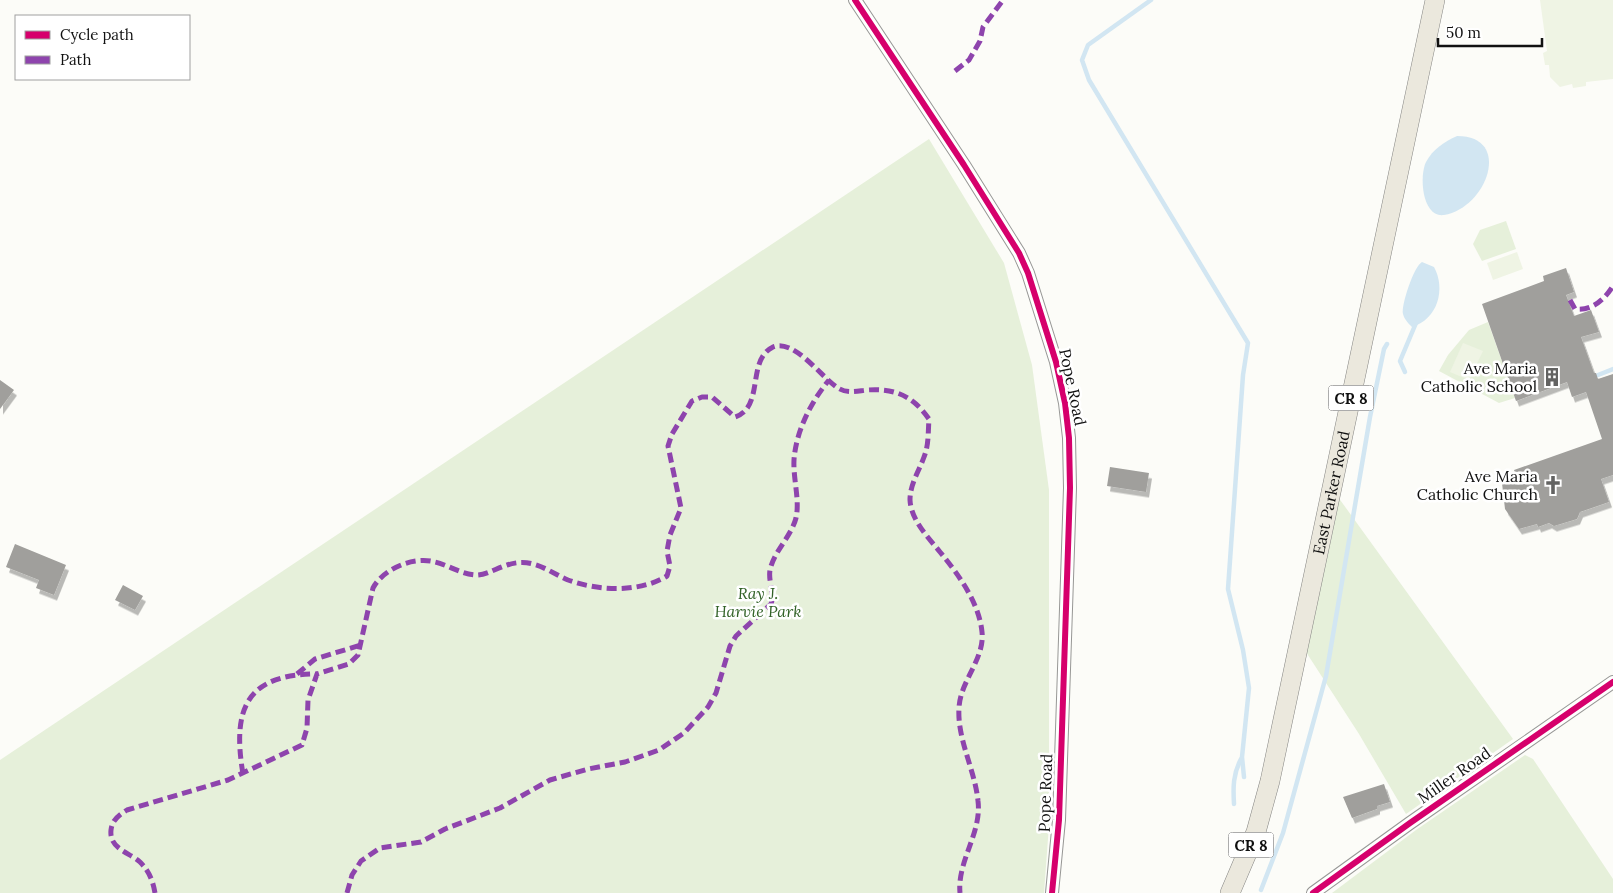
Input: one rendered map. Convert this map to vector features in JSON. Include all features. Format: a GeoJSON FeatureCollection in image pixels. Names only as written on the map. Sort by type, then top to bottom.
{"type":"FeatureCollection","features":[{"type":"Feature","properties":{"kind":"main road","name":"East Parker Road"},"geometry":{"type":"LineString","coordinates":[[1230,893],[1256,832],[1270,781],[1435,0]]}},
{"type":"Feature","properties":{"kind":"street","name":"Pope Road"},"geometry":{"type":"LineString","coordinates":[[855,0],[964,165],[1019,253],[1035,291],[1056,362],[1065,403],[1069,438],[1070,488],[1059,820],[1052,893]]}},
{"type":"Feature","properties":{"kind":"street","name":"Miller Road"},"geometry":{"type":"LineString","coordinates":[[1313,893],[1418,817],[1613,682]]}},
{"type":"Feature","properties":{"kind":"green space"},"geometry":{"type":"Polygon","coordinates":[[[1540,0],[1613,0],[1613,79],[1586,82],[1586,86],[1573,88],[1572,84],[1560,87],[1550,77],[1549,65],[1545,65],[1543,53],[1547,51],[1540,0]]]}},
{"type":"Feature","properties":{"kind":"green space","name":"Ray J. Harvie Park"},"geometry":{"type":"Polygon","coordinates":[[[929,139],[1004,263],[1032,365],[1049,490],[1049,825],[1044,893],[0,893],[0,760],[929,139]]]}},
{"type":"Feature","properties":{"kind":"green space"},"geometry":{"type":"Polygon","coordinates":[[[1506,221],[1516,249],[1482,261],[1473,244],[1480,230],[1506,221]]]}},
{"type":"Feature","properties":{"kind":"green space"},"geometry":{"type":"Polygon","coordinates":[[[1517,252],[1523,269],[1493,280],[1487,263],[1517,252]]]}},
{"type":"Feature","properties":{"kind":"green space"},"geometry":{"type":"Polygon","coordinates":[[[1488,322],[1515,398],[1499,403],[1439,371],[1448,355],[1469,330],[1488,322]]]}},
{"type":"Feature","properties":{"kind":"green space"},"geometry":{"type":"Polygon","coordinates":[[[1463,343],[1483,351],[1469,380],[1450,372],[1463,343]]]}},
{"type":"Feature","properties":{"kind":"green space"},"geometry":{"type":"Polygon","coordinates":[[[1338,497],[1513,739],[1406,814],[1359,734],[1306,652],[1338,497]]]}},
{"type":"Feature","properties":{"kind":"green space"},"geometry":{"type":"Polygon","coordinates":[[[1525,755],[1533,759],[1613,879],[1613,893],[1332,893],[1416,830],[1525,755]]]}},
{"type":"Feature","properties":{"kind":"water"},"geometry":{"type":"Polygon","coordinates":[[[1457,136],[1474,139],[1485,147],[1489,159],[1488,173],[1482,187],[1472,200],[1459,210],[1444,215],[1437,214],[1431,210],[1424,195],[1424,168],[1435,150],[1443,143],[1457,136]]]}},
{"type":"Feature","properties":{"kind":"water"},"geometry":{"type":"Polygon","coordinates":[[[1422,262],[1434,267],[1438,276],[1439,294],[1434,310],[1421,323],[1412,327],[1404,318],[1403,309],[1412,278],[1422,262]]]}},
{"type":"Feature","properties":{"kind":"building","name":"Ave Maria Catholic School"},"geometry":{"type":"Polygon","coordinates":[[[1566,268],[1574,292],[1566,295],[1574,316],[1591,310],[1599,332],[1581,337],[1594,373],[1596,373],[1598,379],[1613,374],[1613,475],[1601,479],[1609,502],[1580,512],[1577,519],[1554,526],[1549,523],[1538,527],[1537,524],[1519,529],[1505,509],[1502,483],[1517,478],[1514,470],[1602,439],[1586,392],[1572,397],[1567,382],[1516,401],[1482,304],[1544,281],[1543,276],[1566,268]]]}},
{"type":"Feature","properties":{"kind":"building"},"geometry":{"type":"Polygon","coordinates":[[[0,380],[14,390],[0,409],[0,380]]]}},
{"type":"Feature","properties":{"kind":"building"},"geometry":{"type":"Polygon","coordinates":[[[1110,467],[1149,473],[1146,492],[1107,486],[1110,467]]]}},
{"type":"Feature","properties":{"kind":"building"},"geometry":{"type":"Polygon","coordinates":[[[15,544],[66,565],[54,595],[36,588],[39,580],[6,567],[15,544]]]}},
{"type":"Feature","properties":{"kind":"building"},"geometry":{"type":"Polygon","coordinates":[[[123,585],[143,596],[135,610],[115,600],[123,585]]]}},
{"type":"Feature","properties":{"kind":"building"},"geometry":{"type":"Polygon","coordinates":[[[1384,784],[1390,802],[1352,818],[1343,797],[1384,784]]]}},
{"type":"Feature","properties":{"kind":"waterway"},"geometry":{"type":"LineString","coordinates":[[1151,0],[1088,45],[1082,60],[1089,80],[1248,343],[1243,375],[1228,589],[1243,650],[1249,688],[1242,757],[1244,777]]}},
{"type":"Feature","properties":{"kind":"waterway"},"geometry":{"type":"LineString","coordinates":[[1405,372],[1400,361],[1416,323]]}},
{"type":"Feature","properties":{"kind":"waterway"},"geometry":{"type":"LineString","coordinates":[[1261,890],[1283,833],[1326,676],[1370,417],[1384,349],[1387,344]]}},
{"type":"Feature","properties":{"kind":"waterway"},"geometry":{"type":"LineString","coordinates":[[1598,375],[1613,369]]}},
{"type":"Feature","properties":{"kind":"waterway"},"geometry":{"type":"LineString","coordinates":[[1234,804],[1234,781],[1241,759]]}},
{"type":"Feature","properties":{"kind":"marked path"},"geometry":{"type":"LineString","coordinates":[[955,71],[969,60],[980,41],[983,27],[1003,0]]}},
{"type":"Feature","properties":{"kind":"marked path"},"geometry":{"type":"LineString","coordinates":[[1570,300],[1575,309],[1587,308],[1602,300],[1613,286]]}},
{"type":"Feature","properties":{"kind":"marked path"},"geometry":{"type":"LineString","coordinates":[[155,893],[150,876],[143,865],[113,842],[111,830],[114,821],[127,810],[228,780],[302,745],[307,728],[308,700],[317,674],[349,664],[358,655],[373,588],[391,570],[408,563],[426,561],[440,563],[465,573],[481,575],[508,565],[524,563],[537,565],[580,584],[605,588],[631,588],[656,582],[667,576],[670,566],[667,551],[670,535],[681,508],[668,446],[672,434],[692,401],[702,397],[712,397],[735,417],[744,412],[750,404],[757,372],[765,353],[773,347],[781,346],[799,353],[831,383],[842,390],[852,392],[886,390],[895,392],[910,399],[929,419],[927,448],[911,488],[911,507],[921,528],[967,589],[977,610],[982,632],[980,651],[963,689],[959,708],[963,743],[978,801],[976,824],[962,870],[960,893]]}},
{"type":"Feature","properties":{"kind":"marked path"},"geometry":{"type":"LineString","coordinates":[[347,893],[352,875],[361,861],[380,848],[421,842],[445,829],[500,808],[550,780],[588,769],[625,762],[659,750],[684,733],[708,707],[716,693],[730,646],[736,636],[771,604],[770,570],[772,563],[794,525],[796,518],[795,449],[806,417],[816,398],[829,380]]}},
{"type":"Feature","properties":{"kind":"marked path"},"geometry":{"type":"LineString","coordinates":[[297,674],[315,659],[361,645]]}},
{"type":"Feature","properties":{"kind":"marked path"},"geometry":{"type":"LineString","coordinates":[[243,774],[240,731],[243,714],[249,700],[259,689],[274,680],[317,674]]}},
{"type":"Feature","properties":{"kind":"cycle path"},"geometry":{"type":"LineString","coordinates":[[855,0],[964,165],[1019,253],[1028,273],[1056,362],[1065,403],[1069,438],[1070,488],[1059,820],[1052,893]]}},
{"type":"Feature","properties":{"kind":"cycle path"},"geometry":{"type":"LineString","coordinates":[[1313,893],[1613,682]]}},
{"type":"Feature","properties":{"kind":"place","name":"Ave Maria Catholic School"},"geometry":{"type":"Point","coordinates":[1552,377]}},
{"type":"Feature","properties":{"kind":"place","name":"Ave Maria Catholic Church"},"geometry":{"type":"Point","coordinates":[1553,485]}}]}
